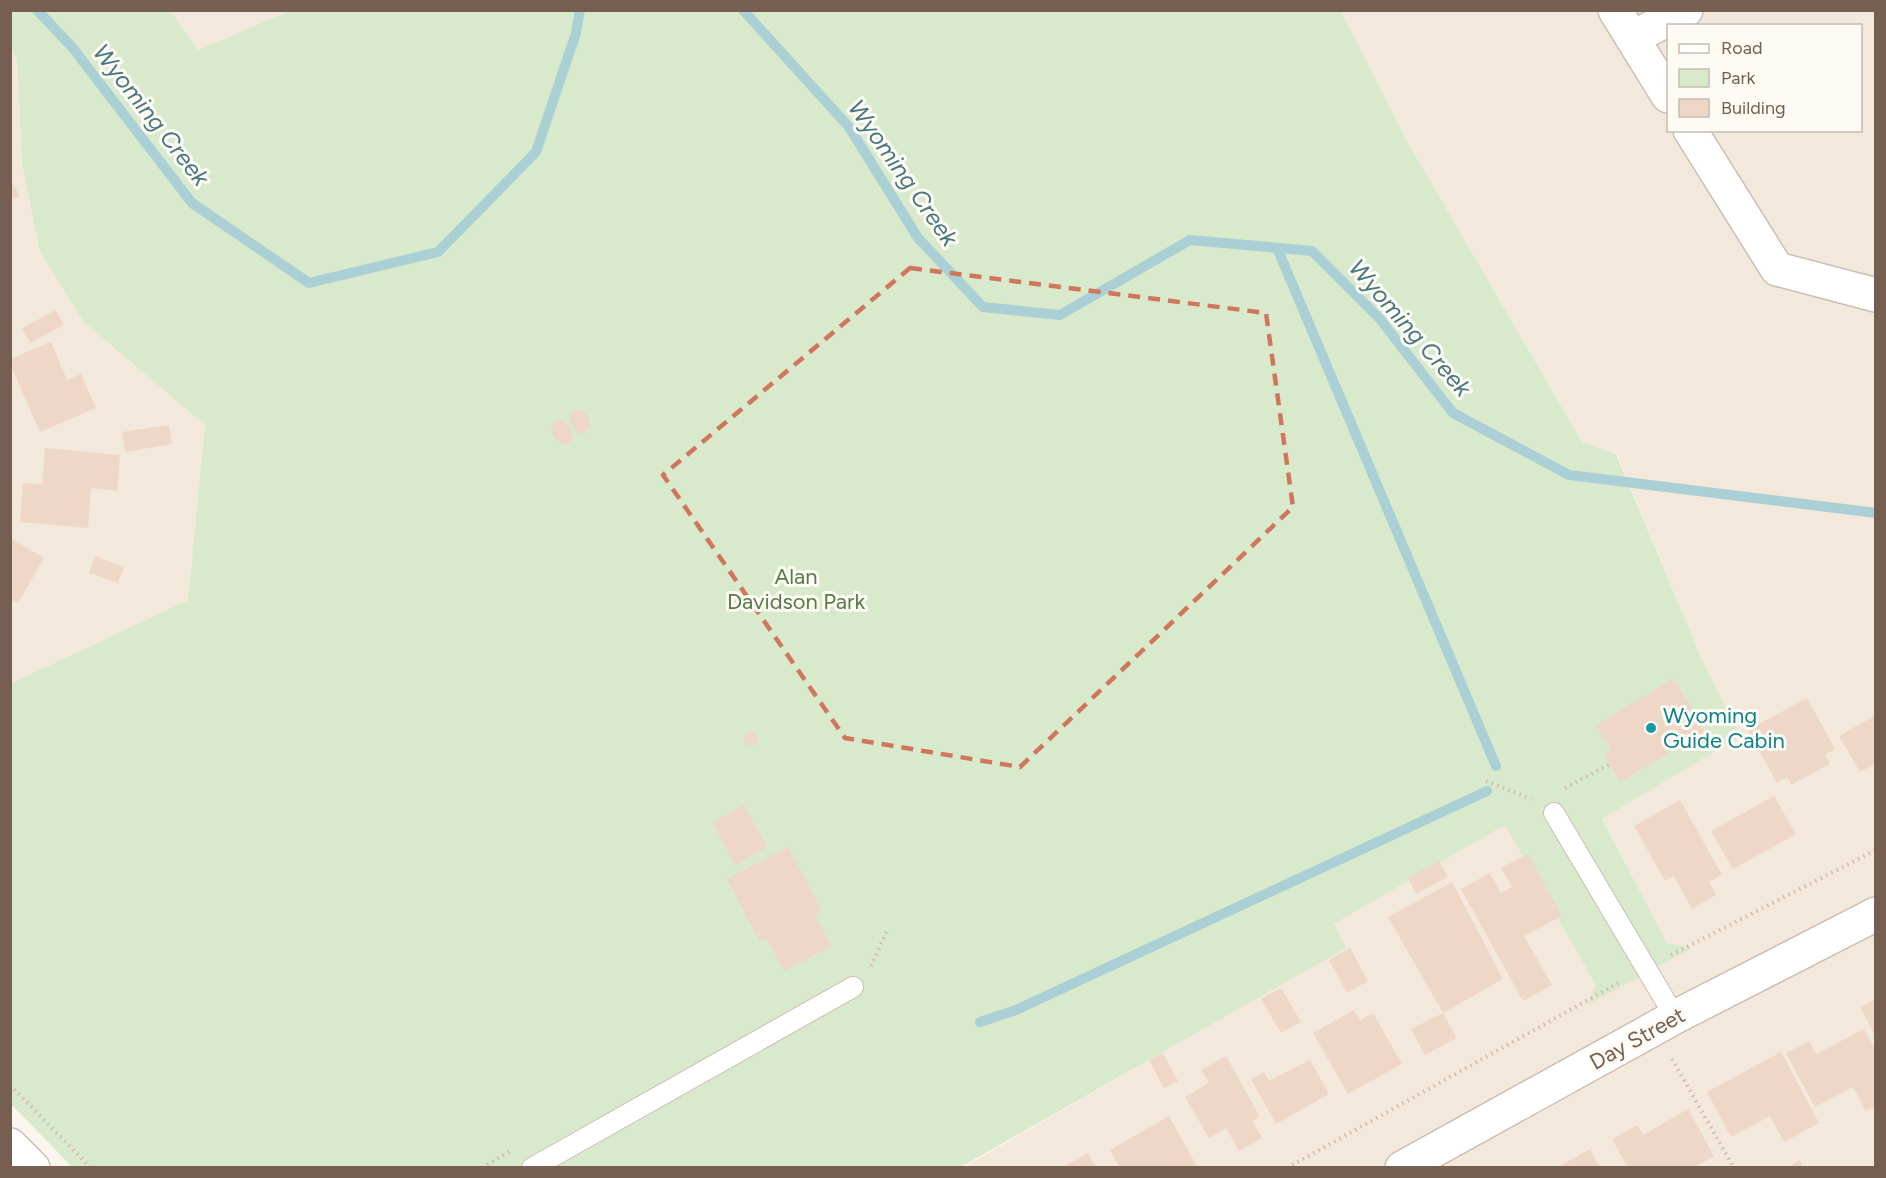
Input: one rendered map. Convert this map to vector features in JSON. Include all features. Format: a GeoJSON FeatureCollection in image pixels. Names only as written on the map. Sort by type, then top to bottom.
{"type":"FeatureCollection","features":[{"type":"Feature","properties":{"kind":"street"},"geometry":{"type":"LineString","coordinates":[[1667,94],[1624,24],[1686,10]]}},
{"type":"Feature","properties":{"kind":"street"},"geometry":{"type":"LineString","coordinates":[[1691,132],[1777,269],[1875,295]]}},
{"type":"Feature","properties":{"kind":"street","name":"Day Street"},"geometry":{"type":"LineString","coordinates":[[1402,1167],[1665,1022],[1875,914]]}},
{"type":"Feature","properties":{"kind":"street"},"geometry":{"type":"LineString","coordinates":[[10,1145],[33,1167]]}},
{"type":"Feature","properties":{"kind":"lane"},"geometry":{"type":"LineString","coordinates":[[1547,808],[1646,968],[1665,1022]]}},
{"type":"Feature","properties":{"kind":"lane"},"geometry":{"type":"LineString","coordinates":[[532,1167],[853,987]]}},
{"type":"Feature","properties":{"kind":"path"},"geometry":{"type":"LineString","coordinates":[[1486,781],[1547,808],[1610,764]]}},
{"type":"Feature","properties":{"kind":"path"},"geometry":{"type":"LineString","coordinates":[[1287,1167],[1646,968],[1875,850]]}},
{"type":"Feature","properties":{"kind":"path"},"geometry":{"type":"LineString","coordinates":[[853,987],[874,962],[887,931]]}},
{"type":"Feature","properties":{"kind":"path"},"geometry":{"type":"LineString","coordinates":[[1665,1022],[1734,1167]]}},
{"type":"Feature","properties":{"kind":"path"},"geometry":{"type":"LineString","coordinates":[[10,1085],[91,1167]]}},
{"type":"Feature","properties":{"kind":"highlighted area"},"geometry":{"type":"Polygon","coordinates":[[[910,268],[1266,313],[1293,507],[1020,767],[845,738],[663,475],[910,268]]]}},
{"type":"Feature","properties":{"kind":"shaded area"},"geometry":{"type":"Polygon","coordinates":[[[171,11],[292,11],[198,50],[171,11]]]}},
{"type":"Feature","properties":{"kind":"shaded area"},"geometry":{"type":"Polygon","coordinates":[[[1340,11],[1875,11],[1875,1167],[962,1168],[1345,948],[1334,924],[1505,825],[1597,985],[1667,943],[1602,819],[1741,736],[1702,661],[1617,454],[1582,442],[1407,141],[1340,11]]]}},
{"type":"Feature","properties":{"kind":"shaded area"},"geometry":{"type":"Polygon","coordinates":[[[10,53],[17,58],[22,163],[84,322],[205,424],[188,600],[11,684],[10,53]]]}},
{"type":"Feature","properties":{"kind":"green space","name":"Alan Davidson Park"},"geometry":{"type":"Polygon","coordinates":[[[292,10],[1340,10],[1407,141],[1582,442],[1616,454],[1702,660],[1741,736],[1602,819],[1667,943],[1692,948],[1587,1005],[1596,985],[1505,825],[1334,924],[1346,948],[961,1167],[73,1168],[11,1104],[10,684],[188,600],[205,425],[84,322],[40,252],[22,163],[17,58],[11,53],[11,11],[171,11],[198,50],[292,10]]]}},
{"type":"Feature","properties":{"kind":"building"},"geometry":{"type":"Polygon","coordinates":[[[10,179],[20,196],[10,201],[10,179]]]}},
{"type":"Feature","properties":{"kind":"building"},"geometry":{"type":"Polygon","coordinates":[[[56,310],[64,325],[30,343],[22,328],[56,310]]]}},
{"type":"Feature","properties":{"kind":"building"},"geometry":{"type":"Polygon","coordinates":[[[51,342],[67,380],[81,374],[96,408],[40,432],[10,364],[10,359],[51,342]]]}},
{"type":"Feature","properties":{"kind":"building"},"geometry":{"type":"Polygon","coordinates":[[[575,410],[583,411],[589,418],[590,427],[583,434],[578,433],[569,418],[575,410]]]}},
{"type":"Feature","properties":{"kind":"building"},"geometry":{"type":"Polygon","coordinates":[[[561,419],[567,424],[573,436],[566,445],[556,440],[551,430],[554,422],[561,419]]]}},
{"type":"Feature","properties":{"kind":"building"},"geometry":{"type":"Polygon","coordinates":[[[169,425],[172,444],[125,452],[122,432],[169,425]]]}},
{"type":"Feature","properties":{"kind":"building"},"geometry":{"type":"Polygon","coordinates":[[[45,448],[120,455],[117,491],[91,488],[88,528],[20,522],[23,483],[42,484],[45,448]]]}},
{"type":"Feature","properties":{"kind":"building"},"geometry":{"type":"Polygon","coordinates":[[[10,538],[44,558],[18,603],[10,599],[10,538]]]}},
{"type":"Feature","properties":{"kind":"building"},"geometry":{"type":"Polygon","coordinates":[[[95,556],[124,567],[118,583],[89,573],[95,556]]]}},
{"type":"Feature","properties":{"kind":"building","name":"Wyoming Guide Cabin"},"geometry":{"type":"Polygon","coordinates":[[[1674,678],[1705,731],[1620,782],[1604,755],[1611,750],[1596,725],[1674,678]]]}},
{"type":"Feature","properties":{"kind":"building"},"geometry":{"type":"Polygon","coordinates":[[[1807,698],[1835,749],[1825,755],[1830,764],[1791,785],[1787,777],[1777,783],[1748,730],[1807,698]]]}},
{"type":"Feature","properties":{"kind":"building"},"geometry":{"type":"Polygon","coordinates":[[[1876,715],[1876,763],[1860,772],[1839,736],[1876,715]]]}},
{"type":"Feature","properties":{"kind":"building"},"geometry":{"type":"Polygon","coordinates":[[[751,732],[756,734],[758,739],[756,744],[751,746],[746,744],[744,739],[746,734],[751,732]]]}},
{"type":"Feature","properties":{"kind":"building"},"geometry":{"type":"Polygon","coordinates":[[[1774,796],[1796,834],[1733,869],[1711,831],[1774,796]]]}},
{"type":"Feature","properties":{"kind":"building"},"geometry":{"type":"Polygon","coordinates":[[[1680,800],[1722,875],[1709,882],[1716,895],[1692,909],[1674,876],[1665,881],[1634,826],[1680,800]]]}},
{"type":"Feature","properties":{"kind":"building"},"geometry":{"type":"Polygon","coordinates":[[[744,805],[767,847],[735,865],[712,822],[744,805]]]}},
{"type":"Feature","properties":{"kind":"building"},"geometry":{"type":"Polygon","coordinates":[[[788,847],[822,911],[815,915],[832,946],[784,971],[767,939],[760,942],[727,879],[788,847]]]}},
{"type":"Feature","properties":{"kind":"building"},"geometry":{"type":"Polygon","coordinates":[[[1528,854],[1562,916],[1524,936],[1552,985],[1523,1001],[1461,889],[1490,873],[1501,893],[1512,887],[1501,868],[1528,854]]]}},
{"type":"Feature","properties":{"kind":"building"},"geometry":{"type":"Polygon","coordinates":[[[1439,861],[1448,877],[1416,894],[1408,878],[1439,861]]]}},
{"type":"Feature","properties":{"kind":"building"},"geometry":{"type":"Polygon","coordinates":[[[1452,882],[1503,979],[1443,1013],[1388,917],[1452,882]]]}},
{"type":"Feature","properties":{"kind":"building"},"geometry":{"type":"Polygon","coordinates":[[[1350,948],[1368,981],[1347,993],[1329,960],[1350,948]]]}},
{"type":"Feature","properties":{"kind":"building"},"geometry":{"type":"Polygon","coordinates":[[[1281,988],[1301,1022],[1281,1033],[1261,999],[1281,988]]]}},
{"type":"Feature","properties":{"kind":"building"},"geometry":{"type":"Polygon","coordinates":[[[1876,999],[1876,1037],[1860,1007],[1876,999]]]}},
{"type":"Feature","properties":{"kind":"building"},"geometry":{"type":"Polygon","coordinates":[[[1354,1010],[1360,1020],[1373,1013],[1402,1064],[1348,1094],[1313,1033],[1354,1010]]]}},
{"type":"Feature","properties":{"kind":"building"},"geometry":{"type":"Polygon","coordinates":[[[1443,1013],[1457,1038],[1425,1055],[1411,1029],[1443,1013]]]}},
{"type":"Feature","properties":{"kind":"building"},"geometry":{"type":"Polygon","coordinates":[[[1864,1029],[1876,1052],[1876,1106],[1866,1111],[1853,1087],[1815,1107],[1786,1053],[1809,1041],[1816,1054],[1864,1029]]]}},
{"type":"Feature","properties":{"kind":"building"},"geometry":{"type":"Polygon","coordinates":[[[1781,1052],[1819,1123],[1784,1142],[1770,1116],[1731,1137],[1707,1092],[1781,1052]]]}},
{"type":"Feature","properties":{"kind":"building"},"geometry":{"type":"Polygon","coordinates":[[[1163,1053],[1178,1081],[1164,1088],[1149,1060],[1163,1053]]]}},
{"type":"Feature","properties":{"kind":"building"},"geometry":{"type":"Polygon","coordinates":[[[1226,1056],[1260,1117],[1252,1121],[1262,1138],[1239,1151],[1226,1128],[1209,1138],[1185,1097],[1209,1083],[1201,1070],[1226,1056]]]}},
{"type":"Feature","properties":{"kind":"building"},"geometry":{"type":"Polygon","coordinates":[[[1310,1060],[1329,1094],[1276,1124],[1251,1079],[1264,1072],[1269,1081],[1310,1060]]]}},
{"type":"Feature","properties":{"kind":"building"},"geometry":{"type":"Polygon","coordinates":[[[1688,1109],[1714,1156],[1693,1168],[1628,1168],[1612,1139],[1637,1125],[1643,1135],[1688,1109]]]}},
{"type":"Feature","properties":{"kind":"building"},"geometry":{"type":"Polygon","coordinates":[[[1169,1116],[1198,1168],[1120,1168],[1110,1150],[1169,1116]]]}},
{"type":"Feature","properties":{"kind":"building"},"geometry":{"type":"Polygon","coordinates":[[[1590,1149],[1600,1168],[1556,1168],[1590,1149]]]}},
{"type":"Feature","properties":{"kind":"building"},"geometry":{"type":"Polygon","coordinates":[[[1088,1153],[1096,1168],[1061,1168],[1088,1153]]]}},
{"type":"Feature","properties":{"kind":"building"},"geometry":{"type":"Polygon","coordinates":[[[1800,1160],[1803,1168],[1786,1168],[1800,1160]]]}},
{"type":"Feature","properties":{"kind":"waterway","name":"Wyoming Creek"},"geometry":{"type":"LineString","coordinates":[[37,10],[72,47],[192,203],[309,283],[438,252],[536,152],[576,33],[580,10]]}},
{"type":"Feature","properties":{"kind":"waterway","name":"Wyoming Creek"},"geometry":{"type":"LineString","coordinates":[[743,10],[849,127],[918,238],[983,307],[1060,315],[1190,240],[1312,251],[1380,319],[1453,413],[1569,475],[1876,513]]}},
{"type":"Feature","properties":{"kind":"waterway"},"geometry":{"type":"LineString","coordinates":[[1277,248],[1496,766]]}},
{"type":"Feature","properties":{"kind":"waterway"},"geometry":{"type":"LineString","coordinates":[[980,1022],[1016,1010],[1487,791]]}},
{"type":"Feature","properties":{"kind":"place","name":"Wyoming Guide Cabin"},"geometry":{"type":"Point","coordinates":[1651,728]}}]}
